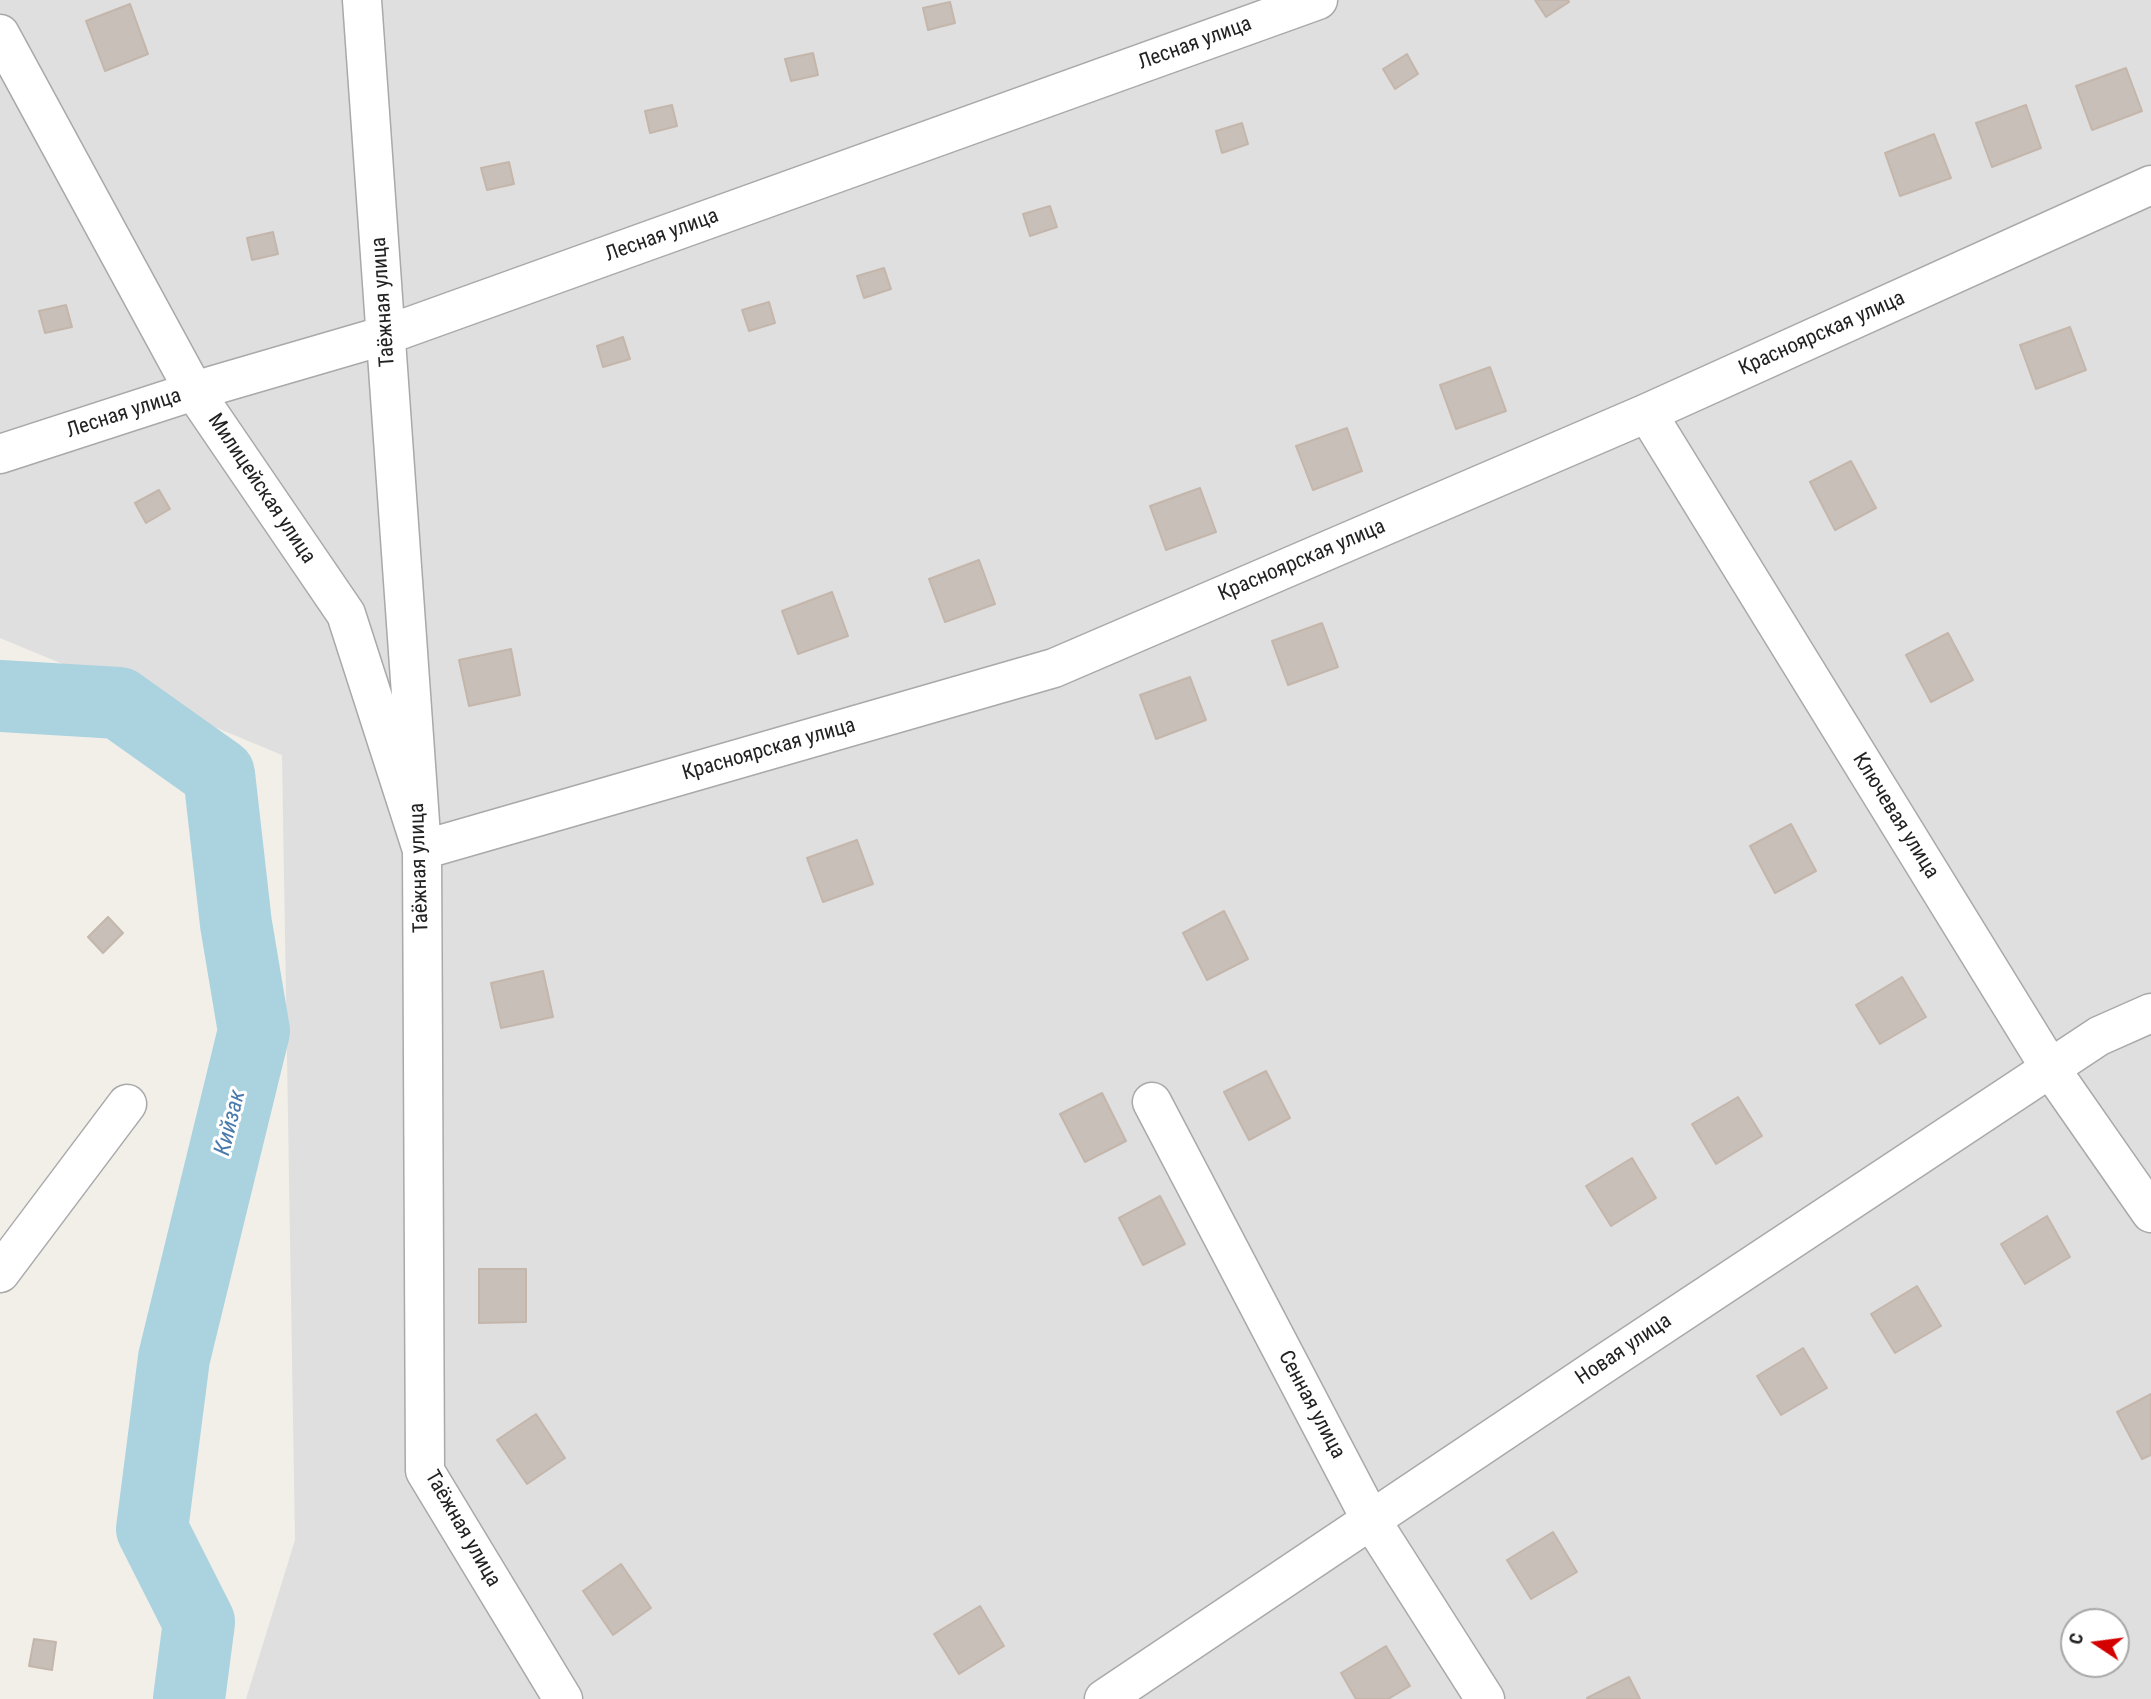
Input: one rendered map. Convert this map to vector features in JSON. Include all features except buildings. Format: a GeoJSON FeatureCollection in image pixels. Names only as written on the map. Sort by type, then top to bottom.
{"type":"FeatureCollection","features":[{"type":"Feature","properties":{"kind":"street","name":"Таёжная улица"},"geometry":{"type":"LineString","coordinates":[[362,0],[422,850],[425,1471],[563,1699]]}},
{"type":"Feature","properties":{"kind":"street","name":"Лесная улица"},"geometry":{"type":"LineString","coordinates":[[0,454],[194,391],[386,335],[1318,0]]}},
{"type":"Feature","properties":{"kind":"street","name":"Милицейская улица"},"geometry":{"type":"LineString","coordinates":[[0,34],[194,391],[346,614],[422,850]]}},
{"type":"Feature","properties":{"kind":"street","name":"Красноярская улица"},"geometry":{"type":"LineString","coordinates":[[422,850],[1054,668],[1647,413],[2151,185]]}},
{"type":"Feature","properties":{"kind":"street","name":"Ключевая улица"},"geometry":{"type":"LineString","coordinates":[[1647,413],[2050,1068],[2151,1213]]}},
{"type":"Feature","properties":{"kind":"street","name":"Новая улица"},"geometry":{"type":"LineString","coordinates":[[1104,1699],[2050,1068],[2099,1036],[2151,1013]]}},
{"type":"Feature","properties":{"kind":"street","name":"Сенная улица"},"geometry":{"type":"LineString","coordinates":[[1153,1102],[1371,1520],[1485,1699]]}},
{"type":"Feature","properties":{"kind":"street"},"geometry":{"type":"LineString","coordinates":[[0,1273],[127,1104]]}},
{"type":"Feature","properties":{"kind":"shaded area"},"geometry":{"type":"Polygon","coordinates":[[[0,0],[2151,0],[2151,1699],[246,1699],[295,1540],[282,755],[0,638],[0,0]]]}},
{"type":"Feature","properties":{"kind":"waterway","name":"Кийзак"},"geometry":{"type":"LineString","coordinates":[[0,696],[119,703],[219,774],[236,924],[254,1031],[174,1358],[152,1529],[199,1622],[189,1699]]}}]}
